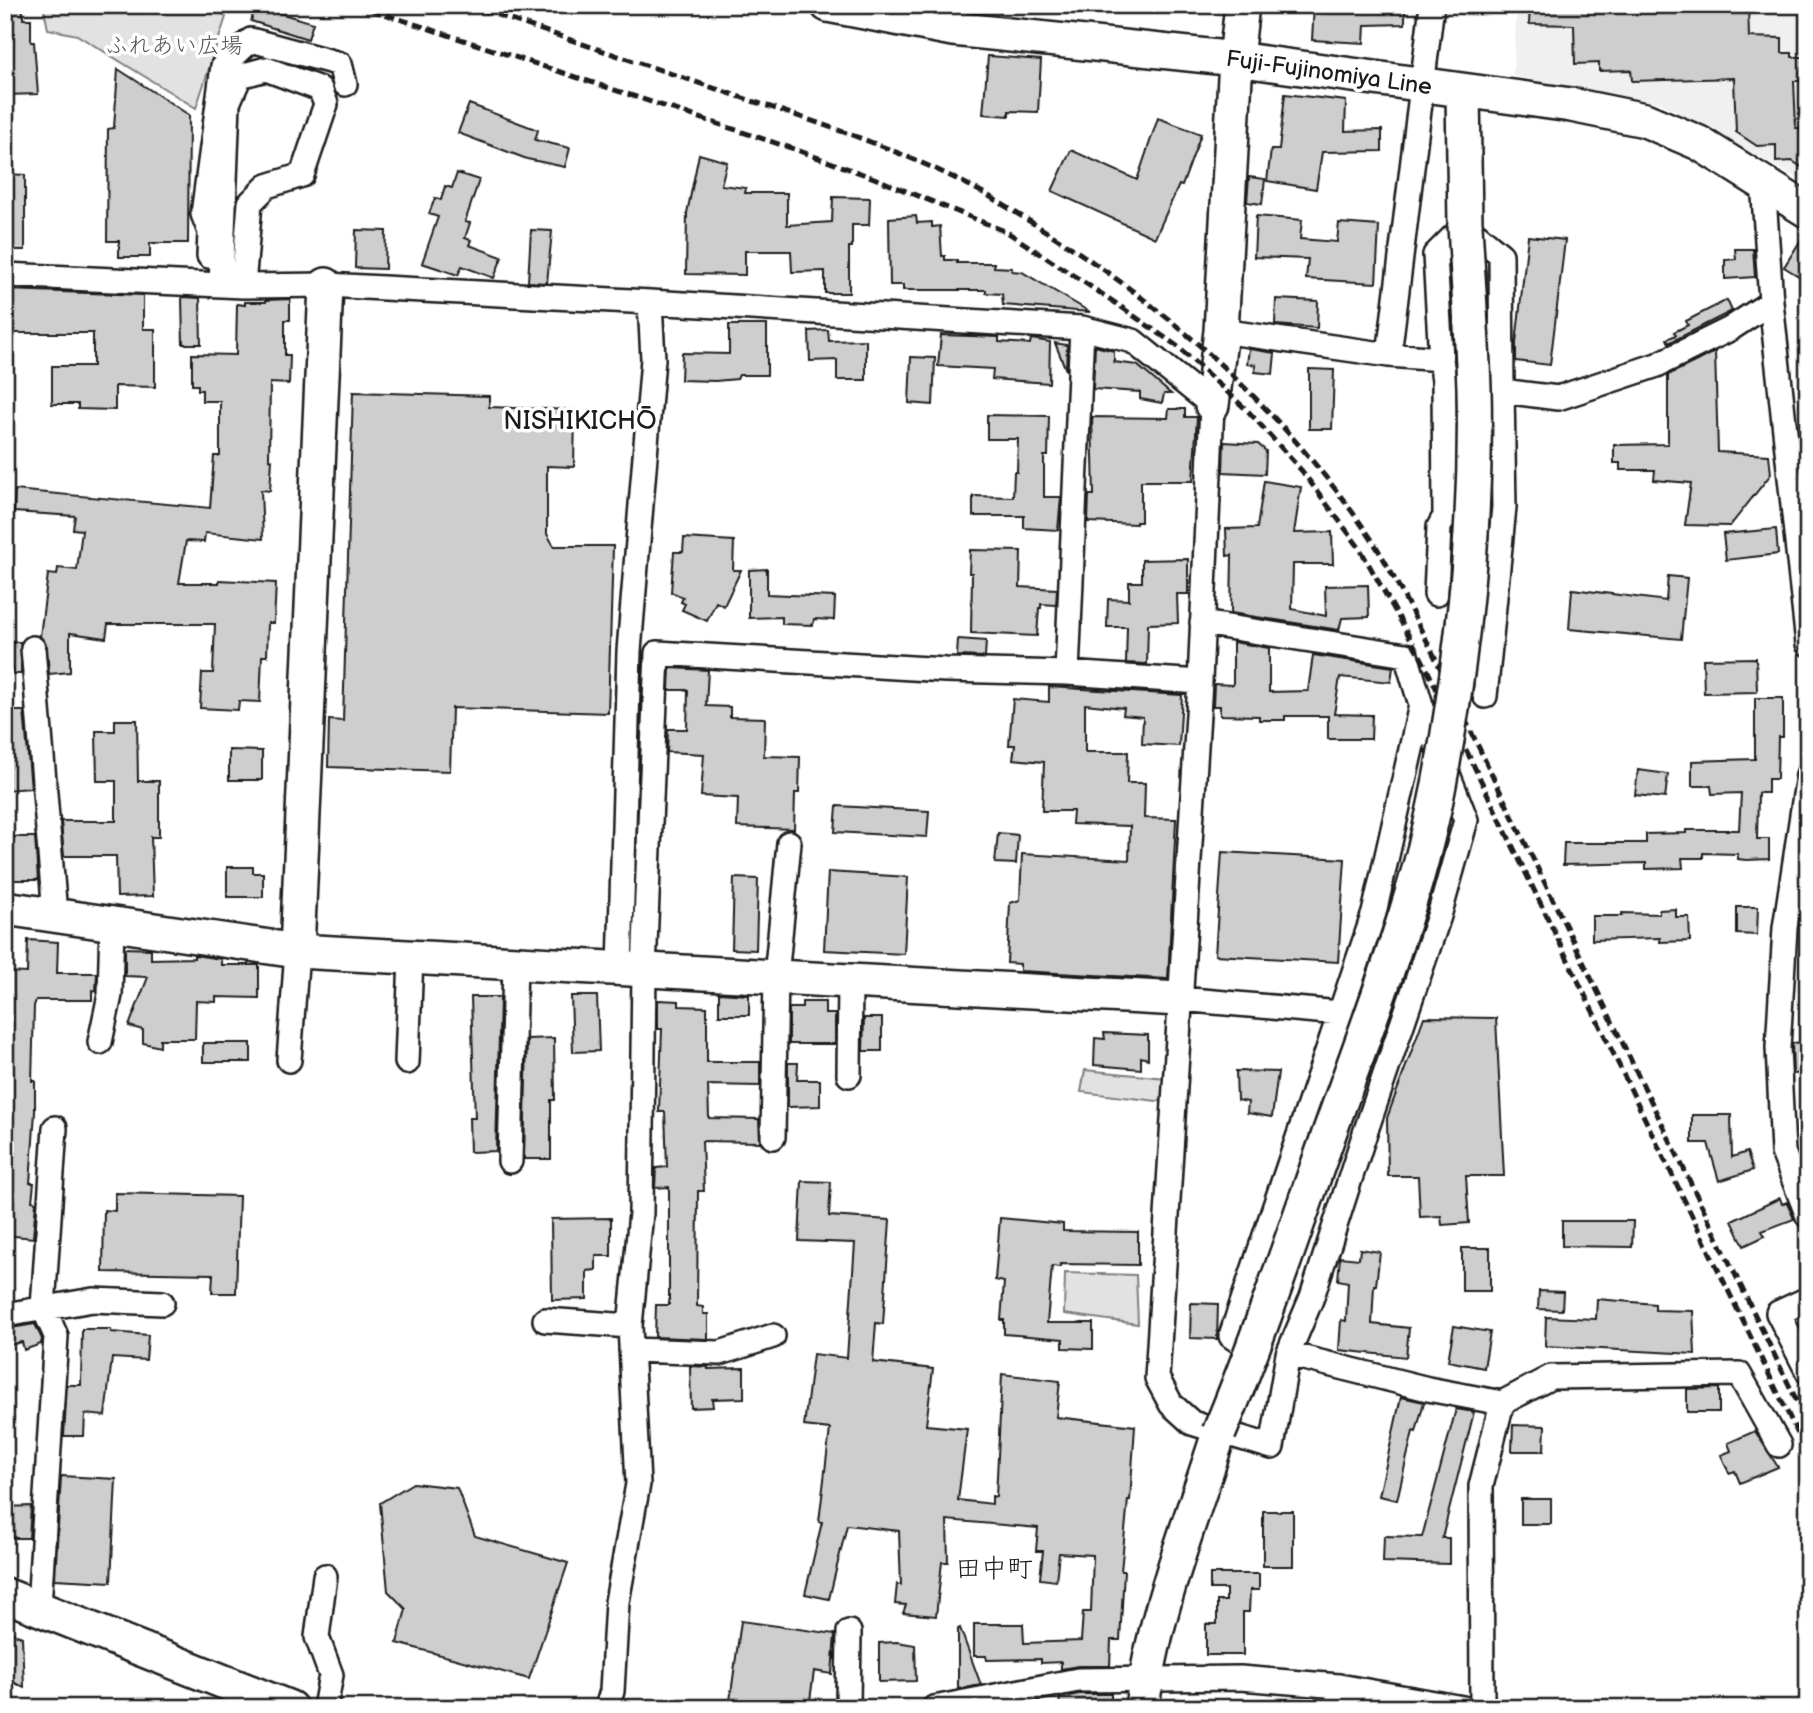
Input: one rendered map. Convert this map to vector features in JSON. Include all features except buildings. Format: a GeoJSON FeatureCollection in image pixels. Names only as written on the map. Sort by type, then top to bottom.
{"type":"FeatureCollection","features":[{"type":"Feature","properties":{"kind":"street","name":"Fuji-Fujinomiya Line"},"geometry":{"type":"LineString","coordinates":[[828,5],[954,17],[1464,92],[1571,105],[1645,120],[1699,143],[1808,211]]}},
{"type":"Feature","properties":{"kind":"street"},"geometry":{"type":"LineString","coordinates":[[1202,623],[1406,655],[1421,705],[1466,820],[1438,915],[1312,1297],[1288,1354],[1272,1447],[1192,1423],[1171,1404],[1157,1377],[1200,682],[1202,623],[1212,405],[1221,331],[1236,59],[1242,5]]}},
{"type":"Feature","properties":{"kind":"street"},"geometry":{"type":"LineString","coordinates":[[1389,355],[1432,5]]}},
{"type":"Feature","properties":{"kind":"street"},"geometry":{"type":"LineString","coordinates":[[209,261],[210,232],[203,214],[223,66],[250,40],[340,64],[345,83]]}},
{"type":"Feature","properties":{"kind":"street"},"geometry":{"type":"LineString","coordinates":[[266,69],[320,89],[326,104],[302,175],[267,186],[250,203],[232,285],[228,103],[240,76],[266,69]]}},
{"type":"Feature","properties":{"kind":"street"},"geometry":{"type":"LineString","coordinates":[[1144,1694],[1171,1584],[1219,1433],[1253,1351],[1397,943],[1424,849],[1441,776],[1462,634],[1471,527],[1474,390],[1465,225],[1464,92]]}},
{"type":"Feature","properties":{"kind":"street"},"geometry":{"type":"LineString","coordinates":[[1763,181],[1772,302],[1808,644]]}},
{"type":"Feature","properties":{"kind":"street"},"geometry":{"type":"LineString","coordinates":[[1436,594],[1438,527],[1445,516],[1444,381],[1435,255],[1465,225]]}},
{"type":"Feature","properties":{"kind":"street"},"geometry":{"type":"LineString","coordinates":[[1465,225],[1501,255],[1504,507],[1485,696]]}},
{"type":"Feature","properties":{"kind":"street"},"geometry":{"type":"LineString","coordinates":[[5,275],[232,285],[326,285],[1082,328],[1133,341],[1212,405]]}},
{"type":"Feature","properties":{"kind":"street"},"geometry":{"type":"LineString","coordinates":[[289,1060],[297,951],[326,285]]}},
{"type":"Feature","properties":{"kind":"street"},"geometry":{"type":"LineString","coordinates":[[607,1708],[612,1691],[617,1602],[638,1484],[630,1326],[641,1213],[632,969],[629,652],[653,359],[650,302]]}},
{"type":"Feature","properties":{"kind":"street"},"geometry":{"type":"LineString","coordinates":[[1502,391],[1558,398],[1583,390],[1657,365],[1730,329],[1772,302]]}},
{"type":"Feature","properties":{"kind":"street"},"geometry":{"type":"LineString","coordinates":[[1067,673],[1082,328]]}},
{"type":"Feature","properties":{"kind":"street"},"geometry":{"type":"LineString","coordinates":[[1221,331],[1389,355],[1441,359]]}},
{"type":"Feature","properties":{"kind":"street"},"geometry":{"type":"LineString","coordinates":[[33,648],[55,914]]}},
{"type":"Feature","properties":{"kind":"street"},"geometry":{"type":"LineString","coordinates":[[632,969],[657,653],[1200,682]]}},
{"type":"Feature","properties":{"kind":"street"},"geometry":{"type":"LineString","coordinates":[[1253,1351],[1231,1336],[1374,913],[1421,705]]}},
{"type":"Feature","properties":{"kind":"street"},"geometry":{"type":"LineString","coordinates":[[1808,775],[1786,928],[1778,1048],[1783,1152],[1808,1216]]}},
{"type":"Feature","properties":{"kind":"street"},"geometry":{"type":"LineString","coordinates":[[773,1137],[776,977],[789,843]]}},
{"type":"Feature","properties":{"kind":"street"},"geometry":{"type":"LineString","coordinates":[[5,908],[297,951],[1180,999],[1340,1013]]}},
{"type":"Feature","properties":{"kind":"street"},"geometry":{"type":"LineString","coordinates":[[100,1042],[110,995],[112,923]]}},
{"type":"Feature","properties":{"kind":"street"},"geometry":{"type":"LineString","coordinates":[[407,1062],[411,957]]}},
{"type":"Feature","properties":{"kind":"street"},"geometry":{"type":"LineString","coordinates":[[510,1161],[515,963]]}},
{"type":"Feature","properties":{"kind":"street"},"geometry":{"type":"LineString","coordinates":[[849,981],[849,1075]]}},
{"type":"Feature","properties":{"kind":"street"},"geometry":{"type":"LineString","coordinates":[[39,1607],[56,1336],[43,1307],[55,1128]]}},
{"type":"Feature","properties":{"kind":"street"},"geometry":{"type":"LineString","coordinates":[[1808,1299],[1779,1312],[1808,1372]]}},
{"type":"Feature","properties":{"kind":"street"},"geometry":{"type":"LineString","coordinates":[[5,1315],[93,1300],[162,1303]]}},
{"type":"Feature","properties":{"kind":"street"},"geometry":{"type":"LineString","coordinates":[[545,1320],[630,1326]]}},
{"type":"Feature","properties":{"kind":"street"},"geometry":{"type":"LineString","coordinates":[[631,1350],[720,1353],[772,1336]]}},
{"type":"Feature","properties":{"kind":"street"},"geometry":{"type":"LineString","coordinates":[[1288,1354],[1428,1389],[1502,1403],[1551,1377],[1739,1374],[1779,1445]]}},
{"type":"Feature","properties":{"kind":"street"},"geometry":{"type":"LineString","coordinates":[[934,1708],[1078,1680],[1144,1694],[1240,1678],[1338,1697],[1473,1705],[1481,1486],[1502,1403]]}},
{"type":"Feature","properties":{"kind":"street"},"geometry":{"type":"LineString","coordinates":[[325,1708],[331,1675],[317,1637],[326,1576]]}},
{"type":"Feature","properties":{"kind":"street"},"geometry":{"type":"LineString","coordinates":[[5,1595],[290,1708]]}},
{"type":"Feature","properties":{"kind":"street"},"geometry":{"type":"LineString","coordinates":[[849,1632],[839,1706],[857,1708]]}},
{"type":"Feature","properties":{"kind":"shaded area"},"geometry":{"type":"Polygon","coordinates":[[[1517,5],[1808,5],[1808,184],[1661,103],[1513,76],[1517,5]]]}},
{"type":"Feature","properties":{"kind":"green space","name":"ふれあい広場"},"geometry":{"type":"Polygon","coordinates":[[[43,5],[209,5],[226,17],[196,108],[77,35],[48,29],[43,5]]]}},
{"type":"Feature","properties":{"kind":"green space"},"geometry":{"type":"Polygon","coordinates":[[[1085,1070],[1165,1078],[1166,1102],[1081,1092],[1085,1070]]]}},
{"type":"Feature","properties":{"kind":"green space"},"geometry":{"type":"Polygon","coordinates":[[[1065,1273],[1136,1275],[1138,1324],[1064,1314],[1065,1273]]]}},
{"type":"Feature","properties":{"kind":"railway"},"geometry":{"type":"LineString","coordinates":[[357,5],[794,149],[1007,232],[1177,346],[1248,411],[1302,471],[1359,547],[1422,659],[1808,1455]]}},
{"type":"Feature","properties":{"kind":"railway"},"geometry":{"type":"LineString","coordinates":[[468,5],[859,138],[974,188],[1128,287],[1174,323],[1259,402],[1336,490],[1370,537],[1393,576],[1808,1424]]}},
{"type":"Feature","properties":{"kind":"district","name":"NISHIKICHŌ"},"geometry":{"type":"Point","coordinates":[580,421]}},
{"type":"Feature","properties":{"kind":"district","name":"田中町"},"geometry":{"type":"Point","coordinates":[994,1569]}}]}
